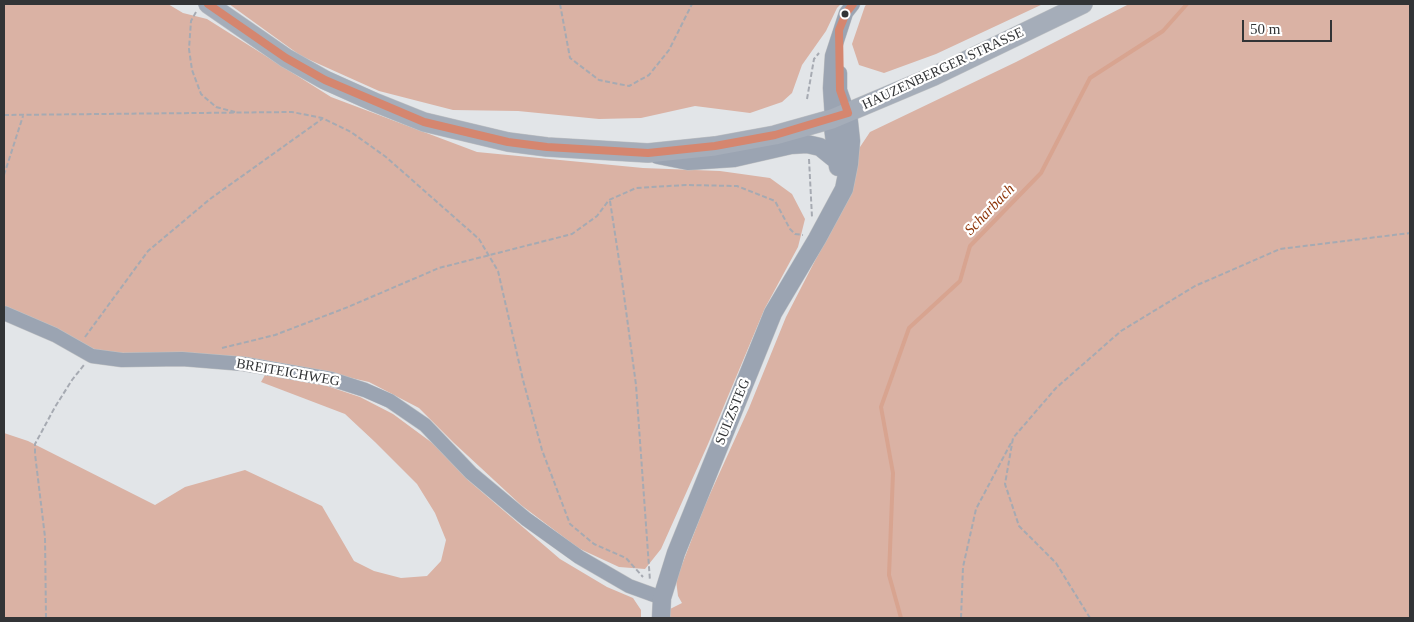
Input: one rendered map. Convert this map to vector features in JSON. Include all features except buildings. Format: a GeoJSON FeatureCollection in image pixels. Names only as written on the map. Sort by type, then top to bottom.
{"type":"FeatureCollection","features":[{"type":"Feature","properties":{"kind":"main road","name":"HAUZENBERGER STRASSE"},"geometry":{"type":"LineString","coordinates":[[202,7],[325,80],[424,122],[508,142],[547,147],[648,153],[724,145],[776,135],[840,116],[934,76],[1083,4]]}},
{"type":"Feature","properties":{"kind":"street"},"geometry":{"type":"LineString","coordinates":[[844,189],[836,160],[840,116],[840,30],[846,12],[853,4]]}},
{"type":"Feature","properties":{"kind":"street","name":"SULZSTEG"},"geometry":{"type":"LineString","coordinates":[[661,618],[662,598],[676,553],[773,313],[844,189],[851,141],[840,116]]}},
{"type":"Feature","properties":{"kind":"street"},"geometry":{"type":"LineString","coordinates":[[648,153],[688,161],[734,158],[807,144],[820,147],[836,160]]}},
{"type":"Feature","properties":{"kind":"street","name":"BREITEICHWEG"},"geometry":{"type":"LineString","coordinates":[[4,313],[55,335],[92,356],[122,360],[182,358],[244,364],[331,379],[365,390],[390,401],[425,425],[470,473],[579,557],[629,586],[662,598]]}},
{"type":"Feature","properties":{"kind":"path"},"geometry":{"type":"LineString","coordinates":[[560,4],[570,58],[599,80],[629,86],[649,75],[669,50],[692,4]]}},
{"type":"Feature","properties":{"kind":"path"},"geometry":{"type":"LineString","coordinates":[[202,7],[191,21],[189,49],[192,70],[201,94],[216,107],[238,113]]}},
{"type":"Feature","properties":{"kind":"path"},"geometry":{"type":"LineString","coordinates":[[4,115],[292,112],[322,118],[351,132],[386,157],[479,239],[489,255],[498,271],[523,380],[542,450],[570,524],[594,544],[626,558],[650,586],[636,385],[610,200]]}},
{"type":"Feature","properties":{"kind":"path"},"geometry":{"type":"LineString","coordinates":[[4,175],[23,115]]}},
{"type":"Feature","properties":{"kind":"path"},"geometry":{"type":"LineString","coordinates":[[77,347],[148,251],[210,200],[322,118]]}},
{"type":"Feature","properties":{"kind":"path"},"geometry":{"type":"LineString","coordinates":[[809,157],[812,220]]}},
{"type":"Feature","properties":{"kind":"path"},"geometry":{"type":"LineString","coordinates":[[219,349],[275,335],[348,307],[439,268],[572,234],[596,216],[610,200],[636,188],[686,184],[737,186],[775,201],[790,229],[796,234],[804,235]]}},
{"type":"Feature","properties":{"kind":"path"},"geometry":{"type":"LineString","coordinates":[[961,618],[963,567],[976,509],[1013,438],[1056,388],[1121,331],[1195,286],[1280,249],[1410,233]]}},
{"type":"Feature","properties":{"kind":"path"},"geometry":{"type":"LineString","coordinates":[[46,618],[45,537],[35,454],[36,444],[41,432],[72,380],[92,356]]}},
{"type":"Feature","properties":{"kind":"path"},"geometry":{"type":"LineString","coordinates":[[1013,438],[1005,484],[1019,526],[1056,563],[1090,618]]}},
{"type":"Feature","properties":{"kind":"shaded area"},"geometry":{"type":"Polygon","coordinates":[[[4,4],[168,4],[183,13],[207,19],[331,97],[477,152],[643,168],[720,171],[770,178],[792,194],[805,219],[798,247],[765,308],[708,444],[661,549],[645,569],[619,567],[578,548],[521,505],[419,408],[369,382],[312,369],[121,357],[88,347],[4,309],[4,4]]]}},
{"type":"Feature","properties":{"kind":"shaded area"},"geometry":{"type":"Polygon","coordinates":[[[229,4],[841,4],[837,8],[826,31],[802,65],[792,93],[782,102],[750,113],[695,106],[641,118],[599,119],[518,111],[453,110],[379,91],[301,56],[229,4]]]}},
{"type":"Feature","properties":{"kind":"shaded area"},"geometry":{"type":"Polygon","coordinates":[[[867,4],[1043,4],[936,54],[884,73],[859,65],[852,44],[867,4]]]}},
{"type":"Feature","properties":{"kind":"shaded area"},"geometry":{"type":"Polygon","coordinates":[[[1129,4],[1410,4],[1410,618],[670,618],[670,609],[682,603],[678,596],[676,580],[705,505],[749,408],[786,317],[838,216],[858,150],[870,132],[1016,62],[1129,4]]]}},
{"type":"Feature","properties":{"kind":"shaded area"},"geometry":{"type":"Polygon","coordinates":[[[265,375],[321,384],[360,397],[393,414],[435,445],[468,480],[560,559],[607,587],[633,598],[641,610],[641,618],[4,618],[4,433],[28,441],[155,505],[185,487],[245,470],[322,506],[354,561],[374,571],[401,578],[427,576],[441,561],[446,540],[435,513],[417,484],[345,414],[261,382],[265,375]]]}},
{"type":"Feature","properties":{"kind":"waterway","name":"Scharbach"},"geometry":{"type":"LineString","coordinates":[[901,618],[889,575],[893,473],[881,407],[909,328],[960,281],[970,246],[1041,173],[1090,78],[1163,31],[1187,4]]}},
{"type":"Feature","properties":{"kind":"transit line"},"geometry":{"type":"LineString","coordinates":[[208,4],[286,58],[325,80],[424,122],[508,142],[547,147],[648,153],[715,146],[775,135],[848,113],[840,90],[839,30],[846,13],[853,4]]}}]}
